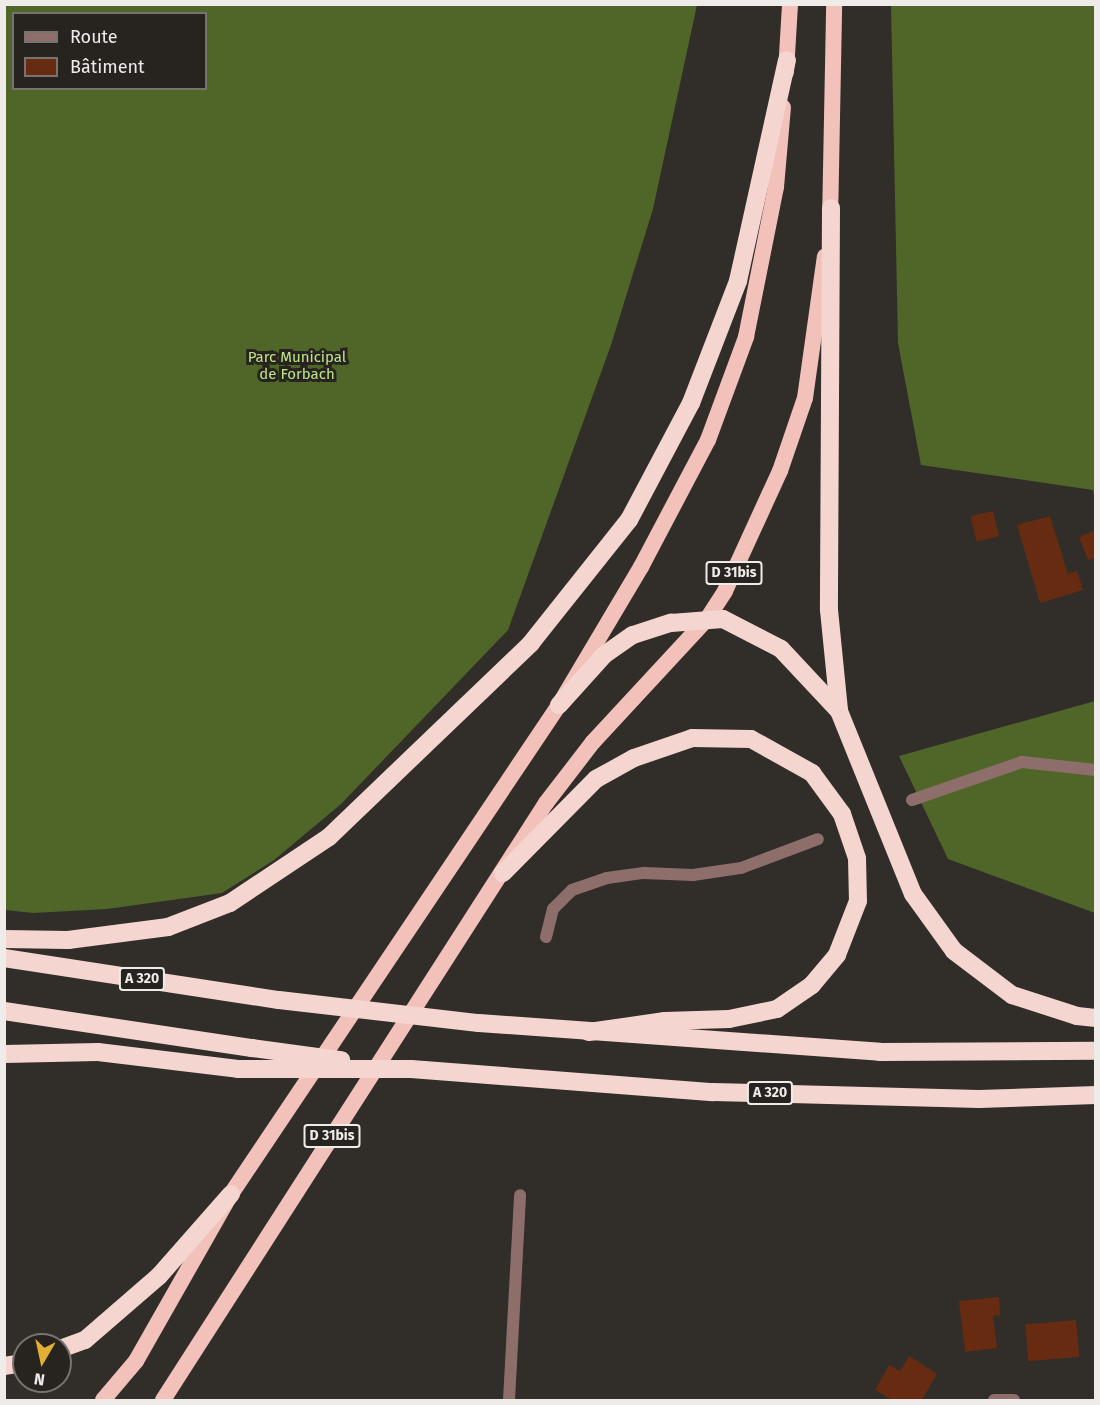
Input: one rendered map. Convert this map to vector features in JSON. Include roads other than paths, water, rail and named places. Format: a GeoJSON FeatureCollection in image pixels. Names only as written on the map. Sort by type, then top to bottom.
{"type":"FeatureCollection","features":[{"type":"Feature","properties":{"kind":"highway"},"geometry":{"type":"LineString","coordinates":[[103,1401],[136,1361],[231,1194],[559,705],[641,567],[708,440],[746,337],[776,187],[790,4]]}},
{"type":"Feature","properties":{"kind":"highway","name":"D 31bis"},"geometry":{"type":"LineString","coordinates":[[163,1401],[546,803],[593,742],[707,619],[758,524],[805,398],[831,208],[834,4]]}},
{"type":"Feature","properties":{"kind":"highway"},"geometry":{"type":"LineString","coordinates":[[4,939],[68,940],[168,927],[230,903],[329,837],[531,643],[629,520],[691,403],[738,281],[787,60]]}},
{"type":"Feature","properties":{"kind":"highway"},"geometry":{"type":"LineString","coordinates":[[831,208],[829,610],[839,711],[913,894],[954,951],[1012,995],[1077,1016],[1095,1018]]}},
{"type":"Feature","properties":{"kind":"highway"},"geometry":{"type":"LineString","coordinates":[[559,705],[604,655],[633,635],[670,623],[723,619],[781,650],[839,711]]}},
{"type":"Feature","properties":{"kind":"highway"},"geometry":{"type":"LineString","coordinates":[[503,873],[596,779],[634,758],[692,738],[751,740],[812,773],[842,814],[856,858],[858,901],[837,955],[812,985],[777,1009],[729,1019],[665,1021],[589,1032]]}},
{"type":"Feature","properties":{"kind":"highway","name":"A 320"},"geometry":{"type":"LineString","coordinates":[[4,958],[279,1000],[480,1023],[880,1052],[1095,1051]]}},
{"type":"Feature","properties":{"kind":"highway","name":"A 320"},"geometry":{"type":"LineString","coordinates":[[4,1011],[252,1048],[446,1072],[713,1092],[979,1099],[1095,1095]]}},
{"type":"Feature","properties":{"kind":"highway"},"geometry":{"type":"LineString","coordinates":[[4,1054],[98,1052],[238,1070],[411,1069]]}},
{"type":"Feature","properties":{"kind":"highway"},"geometry":{"type":"LineString","coordinates":[[72,1345],[85,1340],[159,1276],[231,1194]]}},
{"type":"Feature","properties":{"kind":"street"},"geometry":{"type":"LineString","coordinates":[[912,800],[1022,762],[1095,770]]}},
{"type":"Feature","properties":{"kind":"street"},"geometry":{"type":"LineString","coordinates":[[546,937],[554,909],[572,890],[607,878],[644,873],[693,876],[741,867],[818,840]]}},
{"type":"Feature","properties":{"kind":"street"},"geometry":{"type":"LineString","coordinates":[[508,1401],[520,1195]]}},
{"type":"Feature","properties":{"kind":"street"},"geometry":{"type":"LineString","coordinates":[[994,1401],[1014,1401]]}},
{"type":"Feature","properties":{"kind":"park label","name":"Parc Municipal de Forbach"},"geometry":{"type":"Point","coordinates":[297,366]}}]}
